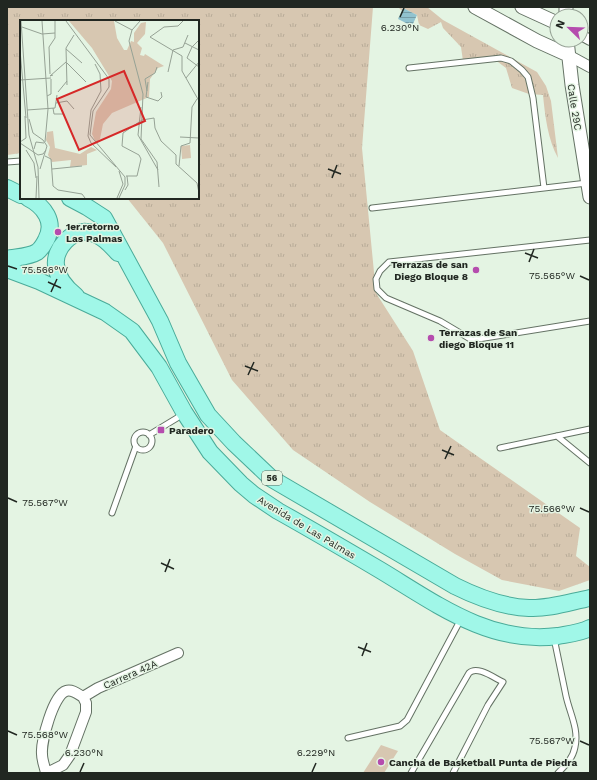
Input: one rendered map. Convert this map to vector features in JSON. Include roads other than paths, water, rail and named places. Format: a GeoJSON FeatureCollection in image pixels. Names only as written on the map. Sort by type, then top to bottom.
{"type":"FeatureCollection","features":[{"type":"Feature","properties":{"kind":"main road"},"geometry":{"type":"LineString","coordinates":[[7,182],[20,181]]}},
{"type":"Feature","properties":{"kind":"main road"},"geometry":{"type":"LineString","coordinates":[[7,188],[20,194]]}},
{"type":"Feature","properties":{"kind":"main road"},"geometry":{"type":"LineString","coordinates":[[7,259],[32,254],[38,251],[49,234],[50,224],[47,215],[30,199]]}},
{"type":"Feature","properties":{"kind":"main road","name":"56"},"geometry":{"type":"LineString","coordinates":[[73,199],[83,202],[104,218],[126,261],[160,321],[178,362],[208,415],[234,443],[272,479],[475,596],[499,604],[529,608],[551,606],[590,598]]}},
{"type":"Feature","properties":{"kind":"main road"},"geometry":{"type":"LineString","coordinates":[[82,301],[67,289],[59,277],[56,265],[58,254],[63,244],[72,235],[79,232],[96,234],[105,239],[126,261]]}},
{"type":"Feature","properties":{"kind":"main road","name":"Avenida de Las Palmas"},"geometry":{"type":"LineString","coordinates":[[7,269],[39,281],[106,312],[132,331],[159,367],[184,412],[210,452],[231,475],[254,495],[278,511],[462,618],[485,628],[520,637],[542,638],[572,634],[590,628]]}},
{"type":"Feature","properties":{"kind":"street"},"geometry":{"type":"LineString","coordinates":[[475,7],[537,41],[590,67]]}},
{"type":"Feature","properties":{"kind":"street"},"geometry":{"type":"LineString","coordinates":[[522,7],[549,19]]}},
{"type":"Feature","properties":{"kind":"street","name":"Calle 29C"},"geometry":{"type":"LineString","coordinates":[[568,48],[590,197]]}},
{"type":"Feature","properties":{"kind":"street","name":"Carrera 42A"},"geometry":{"type":"LineString","coordinates":[[83,697],[98,688],[178,653]]}},
{"type":"Feature","properties":{"kind":"street"},"geometry":{"type":"LineString","coordinates":[[66,691],[72,691],[83,697],[86,703],[86,712],[70,755],[63,765],[47,773],[42,749],[46,729],[57,699],[60,694],[66,691]]}},
{"type":"Feature","properties":{"kind":"lane"},"geometry":{"type":"LineString","coordinates":[[409,68],[501,58],[511,61],[522,70],[528,78],[533,98],[544,188]]}},
{"type":"Feature","properties":{"kind":"lane"},"geometry":{"type":"LineString","coordinates":[[7,162],[20,161]]}},
{"type":"Feature","properties":{"kind":"lane"},"geometry":{"type":"LineString","coordinates":[[372,208],[587,183]]}},
{"type":"Feature","properties":{"kind":"lane"},"geometry":{"type":"LineString","coordinates":[[590,240],[389,262],[380,271],[376,279],[377,289],[386,298],[440,321],[472,340],[590,321]]}},
{"type":"Feature","properties":{"kind":"lane"},"geometry":{"type":"LineString","coordinates":[[150,435],[184,412]]}},
{"type":"Feature","properties":{"kind":"lane"},"geometry":{"type":"LineString","coordinates":[[500,448],[590,429]]}},
{"type":"Feature","properties":{"kind":"lane"},"geometry":{"type":"LineString","coordinates":[[112,513],[136,446],[134,443],[136,436],[142,432],[150,435]]}},
{"type":"Feature","properties":{"kind":"lane"},"geometry":{"type":"LineString","coordinates":[[136,446],[143,450],[150,446],[150,435]]}},
{"type":"Feature","properties":{"kind":"lane"},"geometry":{"type":"LineString","coordinates":[[557,436],[590,463]]}},
{"type":"Feature","properties":{"kind":"lane"},"geometry":{"type":"LineString","coordinates":[[348,738],[400,726],[407,720],[462,618]]}},
{"type":"Feature","properties":{"kind":"lane"},"geometry":{"type":"LineString","coordinates":[[554,636],[567,699],[576,729],[576,741],[573,755],[570,761],[558,773]]}},
{"type":"Feature","properties":{"kind":"lane"},"geometry":{"type":"LineString","coordinates":[[411,773],[468,673],[472,670],[477,670],[503,682],[488,705],[453,773]]}},
{"type":"Feature","properties":{"kind":"water"},"geometry":{"type":"Polygon","coordinates":[[[403,8],[417,15],[412,26],[398,19],[403,8]]]}},
{"type":"Feature","properties":{"kind":"place","name":"1er.retorno Las Palmas"},"geometry":{"type":"Point","coordinates":[58,232]}},
{"type":"Feature","properties":{"kind":"place","name":"Terrazas de san Diego Bloque 8"},"geometry":{"type":"Point","coordinates":[476,270]}},
{"type":"Feature","properties":{"kind":"place","name":"Terrazas de San diego Bloque 11"},"geometry":{"type":"Point","coordinates":[431,338]}},
{"type":"Feature","properties":{"kind":"place","name":"Paradero"},"geometry":{"type":"Point","coordinates":[161,430]}},
{"type":"Feature","properties":{"kind":"place","name":"Cancha de Basketball Punta de Piedra"},"geometry":{"type":"Point","coordinates":[381,762]}}]}
